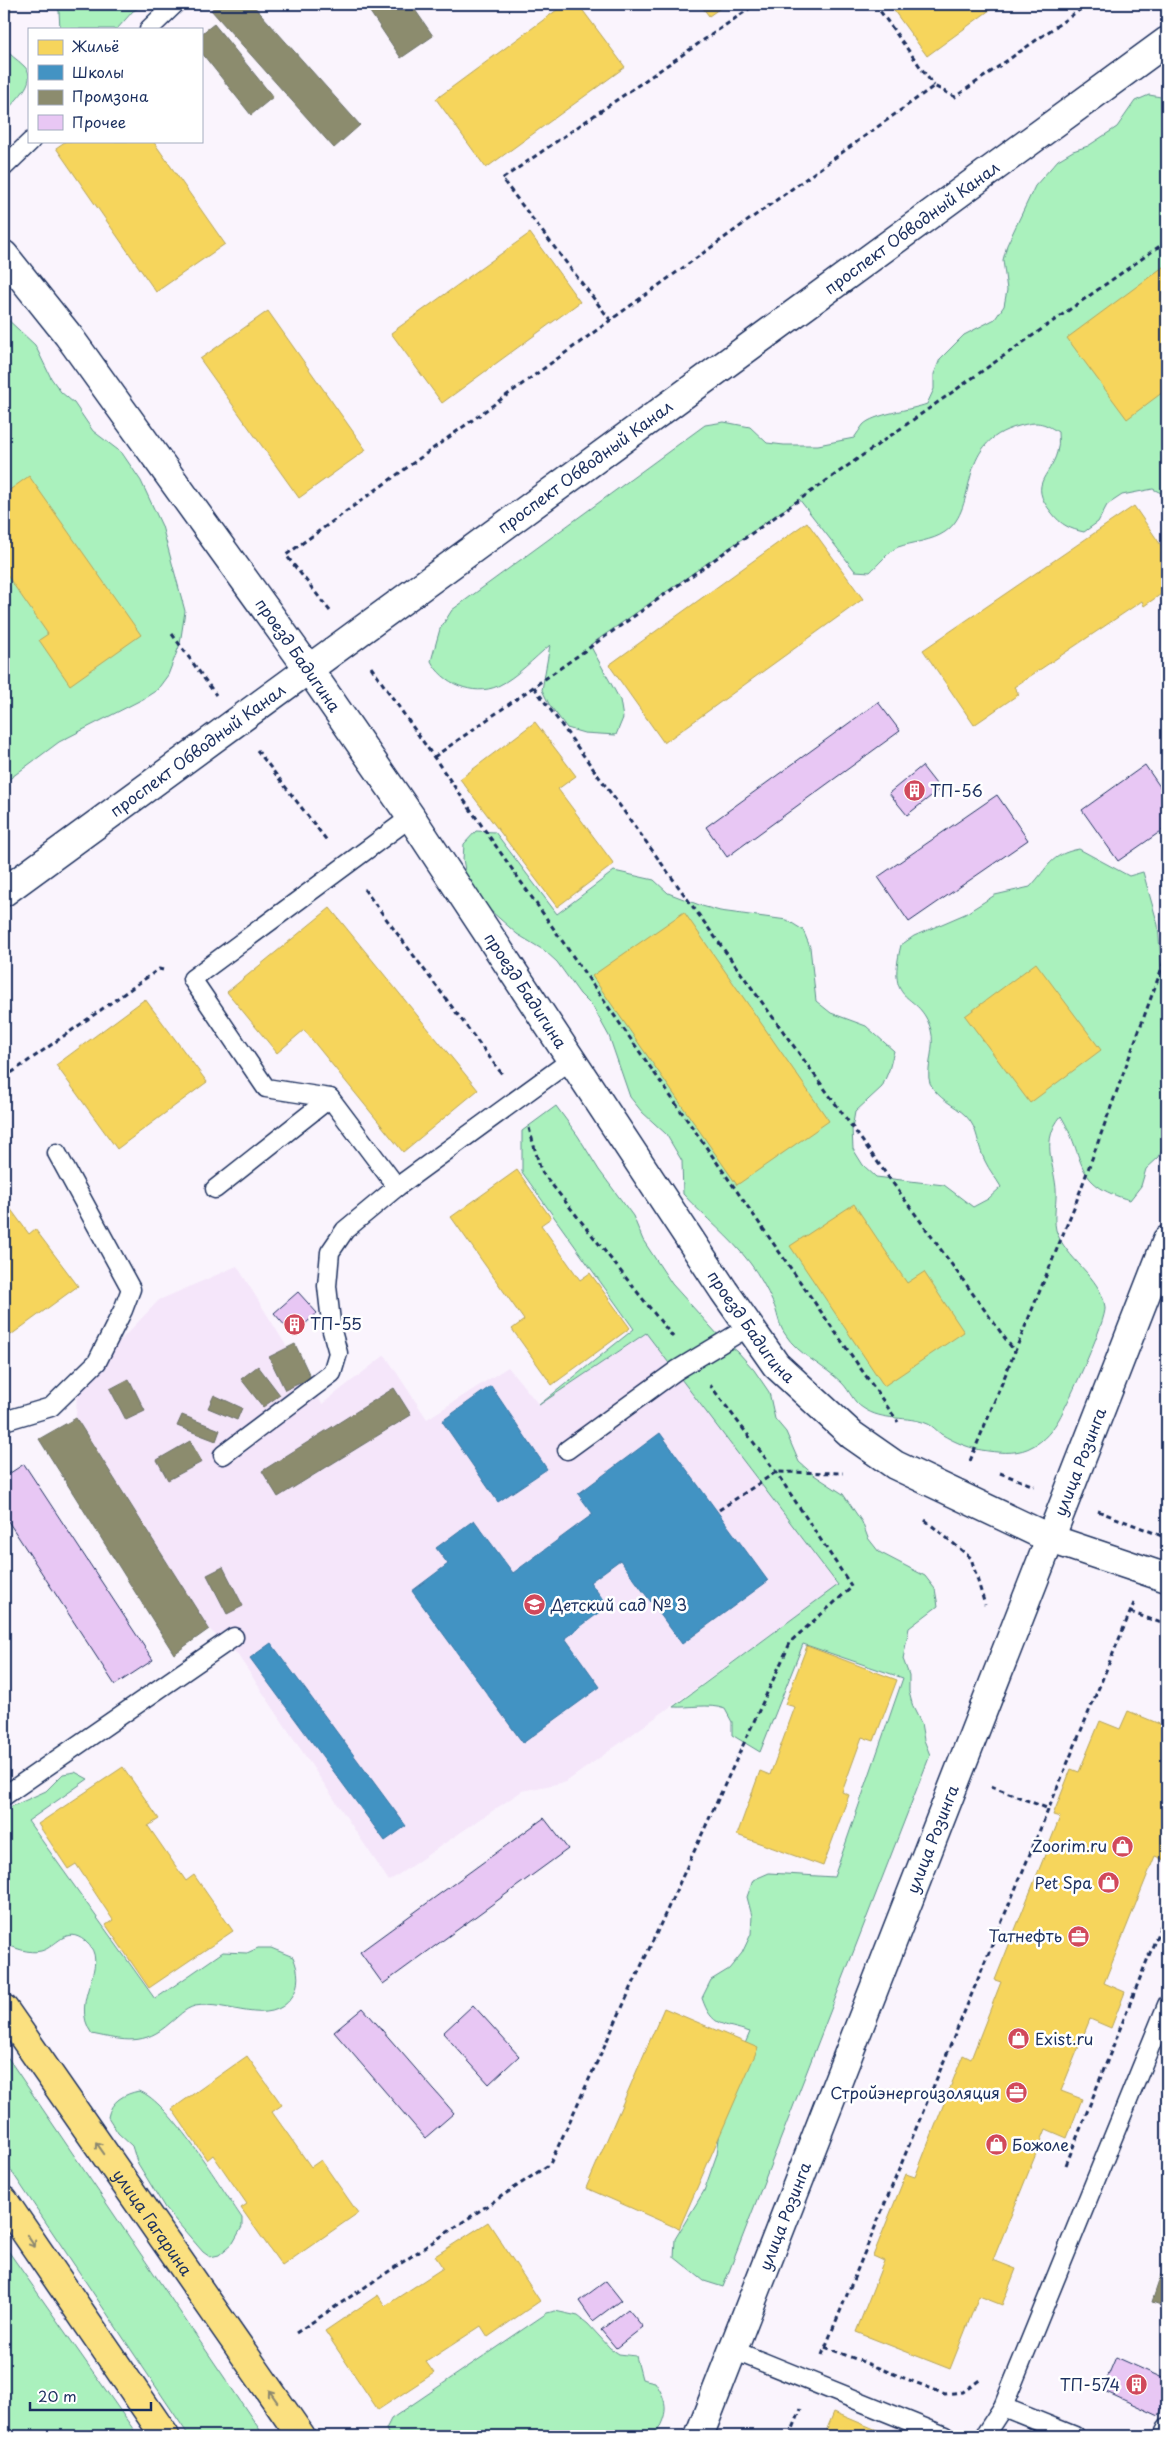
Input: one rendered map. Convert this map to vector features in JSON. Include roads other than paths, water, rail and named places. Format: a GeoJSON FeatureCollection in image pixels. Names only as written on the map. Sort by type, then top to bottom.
{"type":"FeatureCollection","features":[{"type":"Feature","properties":{"kind":"main road","name":"улица Гагарина"},"geometry":{"type":"LineString","coordinates":[[4,2010],[301,2436]]}},
{"type":"Feature","properties":{"kind":"main road"},"geometry":{"type":"LineString","coordinates":[[4,2201],[165,2436]]}},
{"type":"Feature","properties":{"kind":"street","name":"проспект Обводный Канал"},"geometry":{"type":"LineString","coordinates":[[4,892],[1167,41]]}},
{"type":"Feature","properties":{"kind":"street","name":"проезд Бадигина"},"geometry":{"type":"LineString","coordinates":[[4,254],[68,335],[308,668],[411,817],[571,1060],[776,1365],[852,1435],[895,1465],[1050,1538],[1157,1575]]}},
{"type":"Feature","properties":{"kind":"street","name":"улица Розинга"},"geometry":{"type":"LineString","coordinates":[[699,2436],[1167,1240]]}},
{"type":"Feature","properties":{"kind":"lane"},"geometry":{"type":"LineString","coordinates":[[150,28],[175,4]]}},
{"type":"Feature","properties":{"kind":"lane"},"geometry":{"type":"LineString","coordinates":[[4,167],[30,142]]}},
{"type":"Feature","properties":{"kind":"lane"},"geometry":{"type":"LineString","coordinates":[[397,1187],[330,1098],[266,1088],[192,979],[411,817]]}},
{"type":"Feature","properties":{"kind":"lane"},"geometry":{"type":"LineString","coordinates":[[223,1455],[332,1373],[338,1353],[332,1331],[327,1286],[330,1252],[345,1230],[397,1187],[571,1060]]}},
{"type":"Feature","properties":{"kind":"lane"},"geometry":{"type":"LineString","coordinates":[[215,1189],[330,1098]]}},
{"type":"Feature","properties":{"kind":"lane"},"geometry":{"type":"LineString","coordinates":[[4,1421],[51,1407],[96,1362],[123,1310],[131,1289],[57,1153]]}},
{"type":"Feature","properties":{"kind":"lane"},"geometry":{"type":"LineString","coordinates":[[566,1450],[692,1361],[750,1326]]}},
{"type":"Feature","properties":{"kind":"lane"},"geometry":{"type":"LineString","coordinates":[[4,1796],[234,1636]]}},
{"type":"Feature","properties":{"kind":"lane"},"geometry":{"type":"LineString","coordinates":[[984,2436],[1003,2407],[1167,2004]]}},
{"type":"Feature","properties":{"kind":"lane"},"geometry":{"type":"LineString","coordinates":[[733,2350],[945,2436]]}},
{"type":"Feature","properties":{"kind":"lane"},"geometry":{"type":"LineString","coordinates":[[1003,2407],[1075,2436]]}},
{"type":"Feature","properties":{"kind":"lane"},"geometry":{"type":"LineString","coordinates":[[1163,2436],[1167,2428]]}},
{"type":"Feature","properties":{"kind":"place","name":"ТП-56"},"geometry":{"type":"Point","coordinates":[914,791]}},
{"type":"Feature","properties":{"kind":"place","name":"ТП-55"},"geometry":{"type":"Point","coordinates":[294,1324]}},
{"type":"Feature","properties":{"kind":"place","name":"Детский сад № 3"},"geometry":{"type":"Point","coordinates":[535,1605]}},
{"type":"Feature","properties":{"kind":"place","name":"Zoorim.ru"},"geometry":{"type":"Point","coordinates":[1123,1846]}},
{"type":"Feature","properties":{"kind":"place","name":"Pet Spa"},"geometry":{"type":"Point","coordinates":[1108,1883]}},
{"type":"Feature","properties":{"kind":"place","name":"Татнефть"},"geometry":{"type":"Point","coordinates":[1078,1936]}},
{"type":"Feature","properties":{"kind":"place","name":"Exist.ru"},"geometry":{"type":"Point","coordinates":[1019,2039]}},
{"type":"Feature","properties":{"kind":"place","name":"Стройэнергоизоляция"},"geometry":{"type":"Point","coordinates":[1016,2093]}},
{"type":"Feature","properties":{"kind":"place","name":"Божоле"},"geometry":{"type":"Point","coordinates":[996,2145]}},
{"type":"Feature","properties":{"kind":"place","name":"ТП-574"},"geometry":{"type":"Point","coordinates":[1136,2385]}}]}
